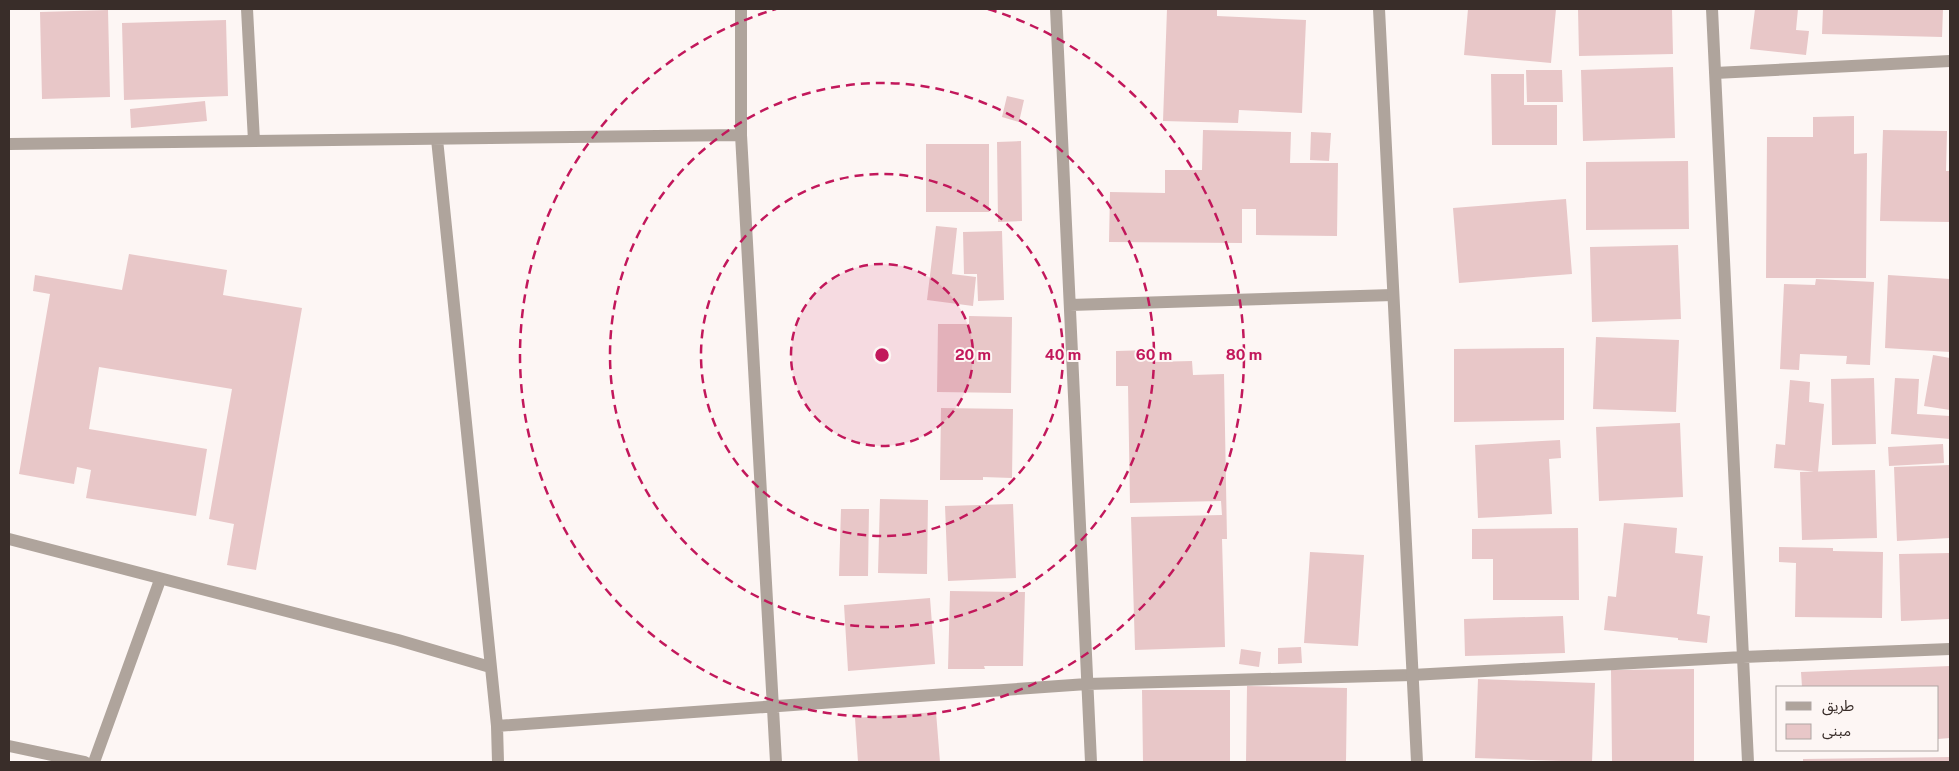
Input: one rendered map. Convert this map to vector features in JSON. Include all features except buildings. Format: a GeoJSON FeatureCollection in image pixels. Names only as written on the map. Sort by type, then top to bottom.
{"type":"FeatureCollection","features":[{"type":"Feature","properties":{"kind":"street"},"geometry":{"type":"LineString","coordinates":[[247,9],[254,141]]}},
{"type":"Feature","properties":{"kind":"street"},"geometry":{"type":"LineString","coordinates":[[741,9],[741,136],[776,762]]}},
{"type":"Feature","properties":{"kind":"street"},"geometry":{"type":"LineString","coordinates":[[1056,9],[1091,762]]}},
{"type":"Feature","properties":{"kind":"street"},"geometry":{"type":"LineString","coordinates":[[1379,9],[1416,762]]}},
{"type":"Feature","properties":{"kind":"street"},"geometry":{"type":"LineString","coordinates":[[1712,9],[1748,762]]}},
{"type":"Feature","properties":{"kind":"street"},"geometry":{"type":"LineString","coordinates":[[1714,73],[1950,61]]}},
{"type":"Feature","properties":{"kind":"street"},"geometry":{"type":"LineString","coordinates":[[9,144],[741,136]]}},
{"type":"Feature","properties":{"kind":"street"},"geometry":{"type":"LineString","coordinates":[[437,139],[497,726],[498,762]]}},
{"type":"Feature","properties":{"kind":"street"},"geometry":{"type":"LineString","coordinates":[[1070,305],[1393,295]]}},
{"type":"Feature","properties":{"kind":"street"},"geometry":{"type":"LineString","coordinates":[[9,539],[160,580],[398,640],[490,667]]}},
{"type":"Feature","properties":{"kind":"street"},"geometry":{"type":"LineString","coordinates":[[94,762],[160,580]]}},
{"type":"Feature","properties":{"kind":"street"},"geometry":{"type":"LineString","coordinates":[[497,726],[773,708],[1087,684],[1412,675],[1743,657],[1950,649]]}},
{"type":"Feature","properties":{"kind":"street"},"geometry":{"type":"LineString","coordinates":[[9,746],[85,762]]}}]}
